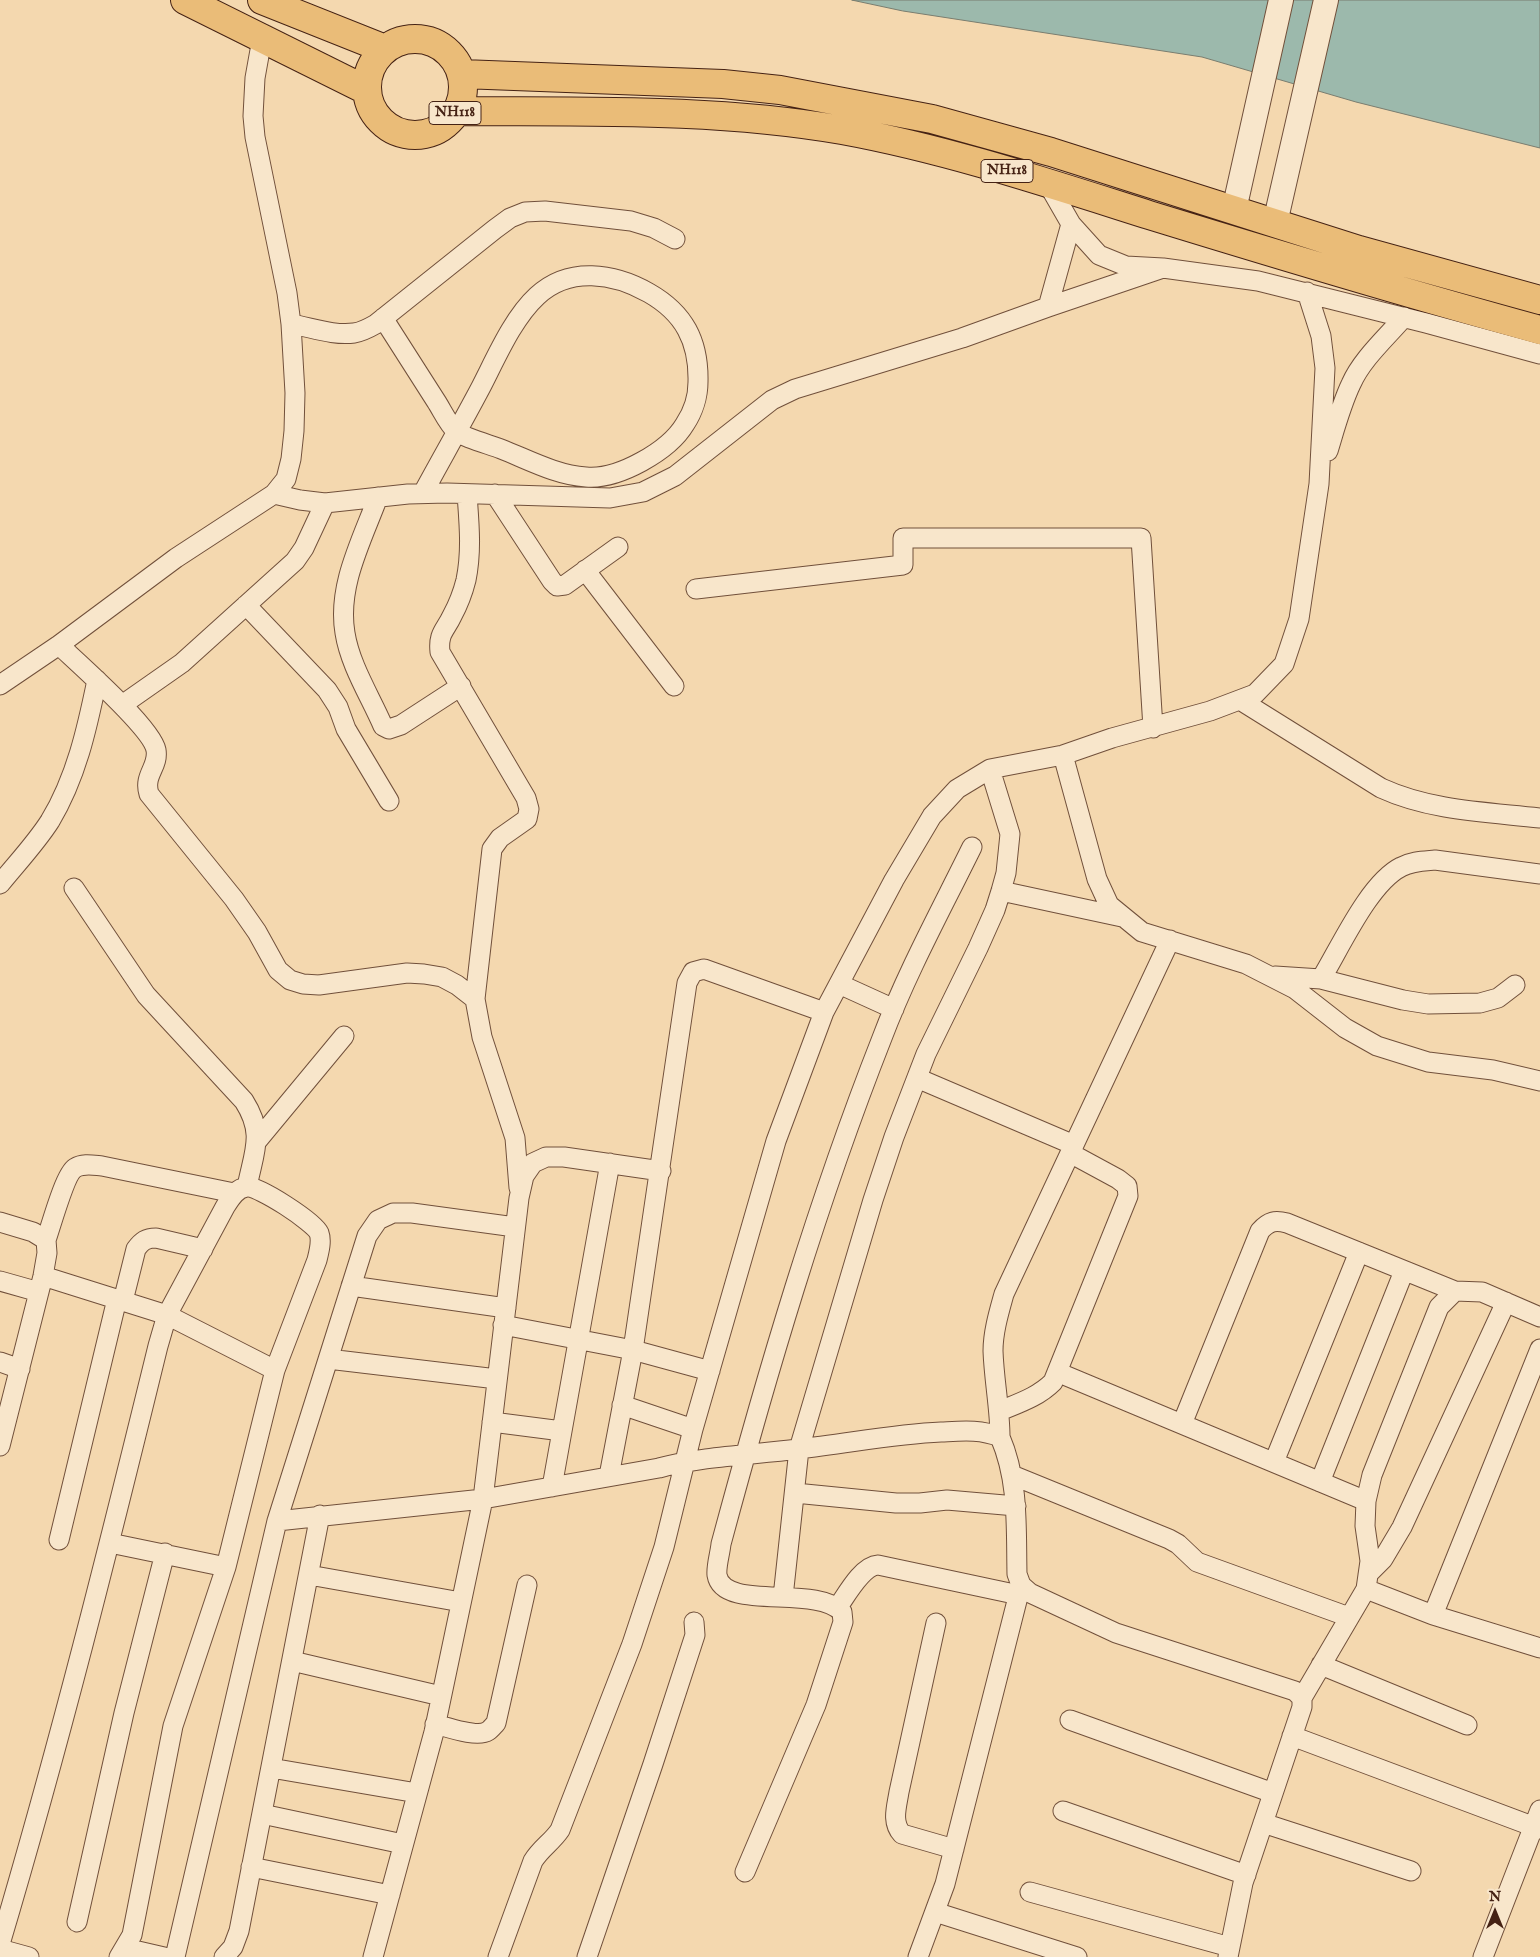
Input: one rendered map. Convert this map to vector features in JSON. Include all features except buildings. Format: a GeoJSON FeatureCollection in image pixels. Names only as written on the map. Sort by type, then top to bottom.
{"type":"FeatureCollection","features":[{"type":"Feature","properties":{"kind":"highway"},"geometry":{"type":"LineString","coordinates":[[185,0],[366,90],[368,74],[374,61],[384,49],[401,40],[420,39],[439,45],[453,57],[462,74]]}},
{"type":"Feature","properties":{"kind":"highway"},"geometry":{"type":"LineString","coordinates":[[262,0],[384,49]]}},
{"type":"Feature","properties":{"kind":"highway","name":"NH118"},"geometry":{"type":"LineString","coordinates":[[366,90],[370,107],[381,122],[395,132],[413,136],[430,133],[446,124],[457,111],[463,93],[462,74],[723,84],[780,90],[839,100],[932,119],[1006,139],[1359,250],[1540,300]]}},
{"type":"Feature","properties":{"kind":"highway","name":"NH118"},"geometry":{"type":"LineString","coordinates":[[457,111],[656,112],[772,119],[843,130],[915,146],[1048,184],[1345,275],[1540,330]]}},
{"type":"Feature","properties":{"kind":"street"},"geometry":{"type":"LineString","coordinates":[[1234,210],[1281,0]]}},
{"type":"Feature","properties":{"kind":"street"},"geometry":{"type":"LineString","coordinates":[[1275,223],[1326,0]]}},
{"type":"Feature","properties":{"kind":"street"},"geometry":{"type":"LineString","coordinates":[[0,685],[59,645],[176,558],[274,494],[286,479],[291,459],[294,431],[291,324],[287,293],[254,130],[253,96],[262,39]]}},
{"type":"Feature","properties":{"kind":"street"},"geometry":{"type":"LineString","coordinates":[[1048,184],[1071,224],[1099,254],[1126,266],[1163,268],[1258,281],[1404,317],[1540,354]]}},
{"type":"Feature","properties":{"kind":"street"},"geometry":{"type":"LineString","coordinates":[[291,324],[341,333],[354,333],[363,330],[383,318],[510,218],[525,212],[545,211],[631,221],[654,228],[675,239]]}},
{"type":"Feature","properties":{"kind":"street"},"geometry":{"type":"LineString","coordinates":[[1048,307],[1071,224]]}},
{"type":"Feature","properties":{"kind":"street"},"geometry":{"type":"LineString","coordinates":[[274,494],[325,503],[378,496],[423,493],[610,498],[643,492],[675,476],[772,400],[796,389],[962,338],[1163,268]]}},
{"type":"Feature","properties":{"kind":"street"},"geometry":{"type":"LineString","coordinates":[[383,318],[456,431],[559,472],[588,478],[618,473],[637,464],[666,445],[684,426],[694,407],[698,382],[692,338],[680,318],[663,301],[639,288],[610,277],[585,274],[559,281],[537,295],[523,312],[456,431],[423,493]]}},
{"type":"Feature","properties":{"kind":"street"},"geometry":{"type":"LineString","coordinates":[[498,1957],[534,1861],[540,1850],[554,1840],[560,1830],[632,1644],[664,1547],[685,1461],[776,1141],[824,1012],[894,880],[932,816],[957,789],[990,770],[1063,755],[1112,738],[1153,728],[1240,700],[1255,694],[1284,664],[1299,619],[1319,484],[1325,368],[1322,336],[1307,292]]}},
{"type":"Feature","properties":{"kind":"street"},"geometry":{"type":"LineString","coordinates":[[1319,484],[1336,421],[1351,383],[1369,357],[1404,317]]}},
{"type":"Feature","properties":{"kind":"street"},"geometry":{"type":"LineString","coordinates":[[467,494],[470,538],[466,580],[451,619],[442,631],[439,641],[440,652],[526,798],[529,808],[527,818],[500,838],[492,849],[474,999],[482,1037],[515,1138],[518,1160],[519,1198]]}},
{"type":"Feature","properties":{"kind":"street"},"geometry":{"type":"LineString","coordinates":[[495,494],[557,586],[565,585],[618,547]]}},
{"type":"Feature","properties":{"kind":"street"},"geometry":{"type":"LineString","coordinates":[[378,496],[345,592],[343,610],[345,634],[351,656],[383,726],[389,729],[401,725],[460,686]]}},
{"type":"Feature","properties":{"kind":"street"},"geometry":{"type":"LineString","coordinates":[[122,705],[182,663],[295,561],[304,548],[325,503]]}},
{"type":"Feature","properties":{"kind":"street"},"geometry":{"type":"LineString","coordinates":[[696,589],[903,565],[903,538],[1141,538],[1153,728]]}},
{"type":"Feature","properties":{"kind":"street"},"geometry":{"type":"LineString","coordinates":[[585,570],[674,686]]}},
{"type":"Feature","properties":{"kind":"street"},"geometry":{"type":"LineString","coordinates":[[246,605],[327,690],[338,707],[346,729],[389,801]]}},
{"type":"Feature","properties":{"kind":"street"},"geometry":{"type":"LineString","coordinates":[[59,645],[122,705],[156,748],[156,759],[146,786],[149,794],[234,899],[278,970],[290,980],[303,984],[319,985],[407,973],[424,974],[442,977],[457,985],[474,999]]}},
{"type":"Feature","properties":{"kind":"street"},"geometry":{"type":"LineString","coordinates":[[0,884],[50,821],[63,795],[81,752],[96,680]]}},
{"type":"Feature","properties":{"kind":"street"},"geometry":{"type":"LineString","coordinates":[[1240,700],[1381,788],[1403,798],[1428,805],[1540,818]]}},
{"type":"Feature","properties":{"kind":"street"},"geometry":{"type":"LineString","coordinates":[[1063,755],[1097,879],[1109,905],[1142,932],[1246,964],[1295,989],[1344,1028],[1377,1046],[1428,1062],[1494,1070],[1540,1081]]}},
{"type":"Feature","properties":{"kind":"street"},"geometry":{"type":"LineString","coordinates":[[784,1597],[799,1449],[873,1200],[894,1137],[926,1054],[992,918],[1006,873],[1010,834],[990,770]]}},
{"type":"Feature","properties":{"kind":"street"},"geometry":{"type":"LineString","coordinates":[[745,1872],[816,1706],[843,1622],[842,1612],[838,1607],[810,1598],[747,1596],[729,1592],[721,1585],[717,1574],[721,1544],[800,1267],[856,1107],[894,1009],[972,847]]}},
{"type":"Feature","properties":{"kind":"street"},"geometry":{"type":"LineString","coordinates":[[1321,979],[1374,890],[1388,875],[1402,866],[1418,861],[1435,860],[1540,874]]}},
{"type":"Feature","properties":{"kind":"street"},"geometry":{"type":"LineString","coordinates":[[0,1944],[29,1845],[110,1543],[167,1315],[203,1249],[241,1190],[256,1140],[256,1128],[252,1115],[244,1101],[146,995],[74,888]]}},
{"type":"Feature","properties":{"kind":"street"},"geometry":{"type":"LineString","coordinates":[[1001,891],[1125,918]]}},
{"type":"Feature","properties":{"kind":"street"},"geometry":{"type":"LineString","coordinates":[[918,1957],[945,1884],[1020,1590],[1017,1574],[1016,1506],[1012,1475],[1008,1455],[1000,1437],[1000,1410],[993,1350],[997,1319],[1004,1294],[1170,940]]}},
{"type":"Feature","properties":{"kind":"street"},"geometry":{"type":"LineString","coordinates":[[608,1476],[633,1350],[661,1171],[687,983],[693,972],[704,969],[717,972],[824,1012]]}},
{"type":"Feature","properties":{"kind":"street"},"geometry":{"type":"LineString","coordinates":[[1269,976],[1321,979],[1402,1000],[1428,1004],[1480,1003],[1498,998],[1515,985]]}},
{"type":"Feature","properties":{"kind":"street"},"geometry":{"type":"LineString","coordinates":[[839,984],[894,1009]]}},
{"type":"Feature","properties":{"kind":"street"},"geometry":{"type":"LineString","coordinates":[[256,1140],[344,1036]]}},
{"type":"Feature","properties":{"kind":"street"},"geometry":{"type":"LineString","coordinates":[[917,1078],[1072,1149],[1127,1186],[1128,1196],[1053,1382],[1031,1398],[1000,1410]]}},
{"type":"Feature","properties":{"kind":"street"},"geometry":{"type":"LineString","coordinates":[[373,1957],[435,1724],[483,1499],[515,1227],[524,1176],[533,1163],[546,1157],[564,1157],[661,1171]]}},
{"type":"Feature","properties":{"kind":"street"},"geometry":{"type":"LineString","coordinates":[[552,1487],[610,1163]]}},
{"type":"Feature","properties":{"kind":"street"},"geometry":{"type":"LineString","coordinates":[[0,1446],[41,1284],[47,1253],[46,1240],[66,1179],[73,1169],[83,1164],[102,1166],[241,1190],[261,1190],[311,1224],[319,1233],[320,1247],[317,1260],[275,1370],[226,1567],[172,1726],[132,1935],[122,1953],[164,1957]]}},
{"type":"Feature","properties":{"kind":"street"},"geometry":{"type":"LineString","coordinates":[[175,1957],[278,1521],[368,1236],[378,1220],[393,1213],[412,1213],[515,1227]]}},
{"type":"Feature","properties":{"kind":"street"},"geometry":{"type":"LineString","coordinates":[[1182,1424],[1260,1230],[1267,1223],[1276,1220],[1455,1291],[1482,1292],[1540,1318]]}},
{"type":"Feature","properties":{"kind":"street"},"geometry":{"type":"LineString","coordinates":[[0,1222],[32,1232],[46,1240]]}},
{"type":"Feature","properties":{"kind":"street"},"geometry":{"type":"LineString","coordinates":[[59,1540],[120,1300],[136,1249],[141,1242],[148,1238],[156,1238],[203,1249]]}},
{"type":"Feature","properties":{"kind":"street"},"geometry":{"type":"LineString","coordinates":[[1274,1462],[1359,1252]]}},
{"type":"Feature","properties":{"kind":"street"},"geometry":{"type":"LineString","coordinates":[[1320,1482],[1404,1270]]}},
{"type":"Feature","properties":{"kind":"street"},"geometry":{"type":"LineString","coordinates":[[0,1281],[41,1284],[120,1300],[167,1315],[275,1370]]}},
{"type":"Feature","properties":{"kind":"street"},"geometry":{"type":"LineString","coordinates":[[351,1286],[504,1317],[579,1339],[633,1350],[710,1371]]}},
{"type":"Feature","properties":{"kind":"street"},"geometry":{"type":"LineString","coordinates":[[1367,1581],[1370,1561],[1365,1526],[1366,1501],[1372,1475],[1439,1307],[1455,1291]]}},
{"type":"Feature","properties":{"kind":"street"},"geometry":{"type":"LineString","coordinates":[[1030,1892],[1229,1952],[1246,1875],[1302,1707],[1302,1698],[1349,1617],[1367,1581],[1402,1527],[1506,1302]]}},
{"type":"Feature","properties":{"kind":"street"},"geometry":{"type":"LineString","coordinates":[[1433,1615],[1540,1348]]}},
{"type":"Feature","properties":{"kind":"street"},"geometry":{"type":"LineString","coordinates":[[328,1359],[497,1379]]}},
{"type":"Feature","properties":{"kind":"street"},"geometry":{"type":"LineString","coordinates":[[0,1362],[20,1369]]}},
{"type":"Feature","properties":{"kind":"street"},"geometry":{"type":"LineString","coordinates":[[1057,1372],[1366,1501]]}},
{"type":"Feature","properties":{"kind":"street"},"geometry":{"type":"LineString","coordinates":[[622,1405],[694,1429]]}},
{"type":"Feature","properties":{"kind":"street"},"geometry":{"type":"LineString","coordinates":[[492,1422],[562,1431]]}},
{"type":"Feature","properties":{"kind":"street"},"geometry":{"type":"LineString","coordinates":[[278,1521],[483,1499],[659,1468],[685,1461],[799,1449],[908,1433],[974,1430],[988,1432],[1000,1437]]}},
{"type":"Feature","properties":{"kind":"street"},"geometry":{"type":"LineString","coordinates":[[1012,1475],[1169,1539],[1178,1544],[1197,1562],[1349,1617]]}},
{"type":"Feature","properties":{"kind":"street"},"geometry":{"type":"LineString","coordinates":[[794,1494],[896,1503],[920,1504],[947,1500],[1016,1506]]}},
{"type":"Feature","properties":{"kind":"street"},"geometry":{"type":"LineString","coordinates":[[224,1957],[233,1947],[239,1931],[310,1575],[320,1515]]}},
{"type":"Feature","properties":{"kind":"street"},"geometry":{"type":"LineString","coordinates":[[110,1543],[226,1567]]}},
{"type":"Feature","properties":{"kind":"street"},"geometry":{"type":"LineString","coordinates":[[77,1922],[124,1712],[165,1553]]}},
{"type":"Feature","properties":{"kind":"street"},"geometry":{"type":"LineString","coordinates":[[838,1607],[864,1571],[871,1565],[1020,1590],[1116,1633],[1295,1691],[1302,1698]]}},
{"type":"Feature","properties":{"kind":"street"},"geometry":{"type":"LineString","coordinates":[[310,1575],[461,1602]]}},
{"type":"Feature","properties":{"kind":"street"},"geometry":{"type":"LineString","coordinates":[[1367,1581],[1433,1615],[1540,1648]]}},
{"type":"Feature","properties":{"kind":"street"},"geometry":{"type":"LineString","coordinates":[[435,1724],[482,1734],[489,1731],[496,1722],[528,1585]]}},
{"type":"Feature","properties":{"kind":"street"},"geometry":{"type":"LineString","coordinates":[[587,1957],[695,1635],[694,1622]]}},
{"type":"Feature","properties":{"kind":"street"},"geometry":{"type":"LineString","coordinates":[[936,1623],[895,1818],[896,1828],[902,1834],[954,1849]]}},
{"type":"Feature","properties":{"kind":"street"},"geometry":{"type":"LineString","coordinates":[[292,1661],[441,1696]]}},
{"type":"Feature","properties":{"kind":"street"},"geometry":{"type":"LineString","coordinates":[[1321,1665],[1467,1725]]}},
{"type":"Feature","properties":{"kind":"street"},"geometry":{"type":"LineString","coordinates":[[1070,1720],[1273,1793]]}},
{"type":"Feature","properties":{"kind":"street"},"geometry":{"type":"LineString","coordinates":[[1292,1736],[1538,1822],[1483,1957]]}},
{"type":"Feature","properties":{"kind":"street"},"geometry":{"type":"LineString","coordinates":[[271,1768],[418,1792]]}},
{"type":"Feature","properties":{"kind":"street"},"geometry":{"type":"LineString","coordinates":[[1062,1811],[1246,1875]]}},
{"type":"Feature","properties":{"kind":"street"},"geometry":{"type":"LineString","coordinates":[[262,1814],[403,1844]]}},
{"type":"Feature","properties":{"kind":"street"},"geometry":{"type":"LineString","coordinates":[[1263,1822],[1411,1871]]}},
{"type":"Feature","properties":{"kind":"street"},"geometry":{"type":"LineString","coordinates":[[252,1867],[390,1894]]}},
{"type":"Feature","properties":{"kind":"street"},"geometry":{"type":"LineString","coordinates":[[935,1912],[1077,1957]]}},
{"type":"Feature","properties":{"kind":"street"},"geometry":{"type":"LineString","coordinates":[[0,1949],[29,1957]]}},
{"type":"Feature","properties":{"kind":"shaded area"},"geometry":{"type":"Polygon","coordinates":[[[852,0],[1540,0],[1540,148],[1356,102],[1202,57],[903,11],[852,0]]]}}]}
